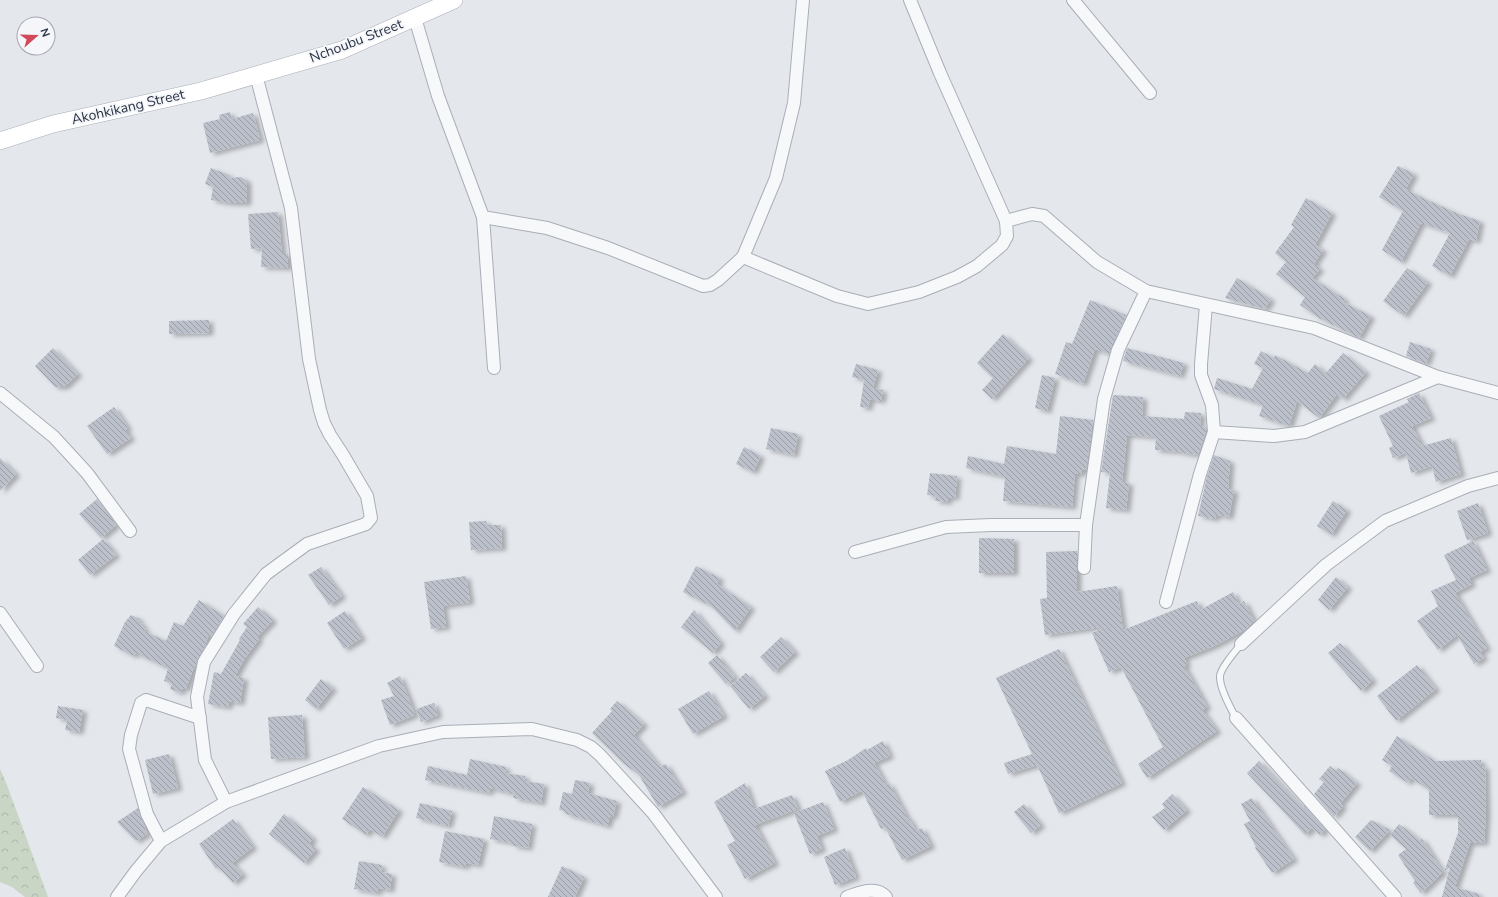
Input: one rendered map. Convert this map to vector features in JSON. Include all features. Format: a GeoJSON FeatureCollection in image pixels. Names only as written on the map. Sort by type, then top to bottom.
{"type":"FeatureCollection","features":[{"type":"Feature","properties":{"kind":"street","name":"Nchoubu Street"},"geometry":{"type":"LineString","coordinates":[[256,75],[342,50],[454,0]]}},
{"type":"Feature","properties":{"kind":"street"},"geometry":{"type":"LineString","coordinates":[[483,217],[547,228],[608,248],[704,286],[710,285],[718,280],[743,257],[776,178],[794,103],[803,0]]}},
{"type":"Feature","properties":{"kind":"street"},"geometry":{"type":"LineString","coordinates":[[743,257],[838,296],[868,304],[919,292],[957,277],[977,266],[1002,245],[1007,236],[1006,221],[940,73],[910,0]]}},
{"type":"Feature","properties":{"kind":"street"},"geometry":{"type":"LineString","coordinates":[[1073,0],[1150,93]]}},
{"type":"Feature","properties":{"kind":"street"},"geometry":{"type":"LineString","coordinates":[[415,18],[438,96],[483,217],[494,368]]}},
{"type":"Feature","properties":{"kind":"street"},"geometry":{"type":"LineString","coordinates":[[226,802],[205,760],[197,697],[204,662],[234,614],[266,574],[307,544],[366,524],[371,518],[367,496],[330,435],[320,410],[309,359],[291,208],[256,75]]}},
{"type":"Feature","properties":{"kind":"street","name":"Akohkikang Street"},"geometry":{"type":"LineString","coordinates":[[0,141],[53,124],[201,91],[256,75]]}},
{"type":"Feature","properties":{"kind":"street"},"geometry":{"type":"LineString","coordinates":[[1006,221],[1032,214],[1044,216],[1098,262],[1146,291],[1314,328],[1438,377],[1498,393]]}},
{"type":"Feature","properties":{"kind":"street"},"geometry":{"type":"LineString","coordinates":[[1084,568],[1086,525],[1104,399],[1118,350],[1146,291]]}},
{"type":"Feature","properties":{"kind":"street"},"geometry":{"type":"LineString","coordinates":[[1166,602],[1200,474],[1214,432],[1212,405],[1201,375],[1206,305]]}},
{"type":"Feature","properties":{"kind":"street"},"geometry":{"type":"LineString","coordinates":[[1214,432],[1274,436],[1305,432],[1438,377]]}},
{"type":"Feature","properties":{"kind":"street"},"geometry":{"type":"LineString","coordinates":[[0,393],[54,437],[87,472],[130,531]]}},
{"type":"Feature","properties":{"kind":"street"},"geometry":{"type":"LineString","coordinates":[[1241,644],[1326,565],[1385,521],[1468,486],[1498,478]]}},
{"type":"Feature","properties":{"kind":"street"},"geometry":{"type":"LineString","coordinates":[[855,552],[946,527],[991,525],[1086,525]]}},
{"type":"Feature","properties":{"kind":"street"},"geometry":{"type":"LineString","coordinates":[[0,613],[37,666]]}},
{"type":"Feature","properties":{"kind":"street"},"geometry":{"type":"LineString","coordinates":[[161,841],[147,814],[129,749],[141,703],[146,700],[200,718]]}},
{"type":"Feature","properties":{"kind":"street"},"geometry":{"type":"LineString","coordinates":[[1236,718],[1327,818],[1395,897]]}},
{"type":"Feature","properties":{"kind":"street"},"geometry":{"type":"LineString","coordinates":[[116,897],[136,870],[161,841],[226,802],[379,746],[443,732],[532,729],[577,740],[590,747],[600,755],[653,813],[716,897]]}},
{"type":"Feature","properties":{"kind":"street"},"geometry":{"type":"LineString","coordinates":[[847,897],[861,892],[874,890],[886,897]]}},
{"type":"Feature","properties":{"kind":"lane"},"geometry":{"type":"LineString","coordinates":[[1236,718],[1225,695],[1220,676],[1228,660],[1241,644]]}},
{"type":"Feature","properties":{"kind":"green space"},"geometry":{"type":"Polygon","coordinates":[[[0,769],[48,897],[25,897],[12,887],[0,882],[0,769]]]}},
{"type":"Feature","properties":{"kind":"building"},"geometry":{"type":"Polygon","coordinates":[[[230,112],[232,119],[253,113],[260,140],[210,153],[203,123],[220,119],[219,115],[230,112]]]}},
{"type":"Feature","properties":{"kind":"building"},"geometry":{"type":"Polygon","coordinates":[[[1398,166],[1414,174],[1406,189],[1459,214],[1480,221],[1476,241],[1469,239],[1450,276],[1432,266],[1450,233],[1421,223],[1401,262],[1382,250],[1403,211],[1379,197],[1398,166]]]}},
{"type":"Feature","properties":{"kind":"building"},"geometry":{"type":"Polygon","coordinates":[[[211,168],[229,175],[229,178],[241,177],[247,181],[247,203],[229,203],[211,200],[213,187],[205,184],[211,168]]]}},
{"type":"Feature","properties":{"kind":"building"},"geometry":{"type":"Polygon","coordinates":[[[1306,198],[1332,213],[1315,245],[1323,250],[1314,264],[1320,269],[1312,278],[1345,299],[1343,302],[1371,316],[1359,338],[1319,318],[1300,305],[1305,297],[1276,274],[1286,262],[1275,253],[1294,227],[1291,225],[1306,198]]]}},
{"type":"Feature","properties":{"kind":"building"},"geometry":{"type":"Polygon","coordinates":[[[278,212],[282,254],[288,254],[288,268],[261,267],[262,248],[251,249],[248,214],[278,212]]]}},
{"type":"Feature","properties":{"kind":"building"},"geometry":{"type":"Polygon","coordinates":[[[1407,268],[1428,282],[1404,316],[1383,301],[1407,268]]]}},
{"type":"Feature","properties":{"kind":"building"},"geometry":{"type":"Polygon","coordinates":[[[1237,278],[1271,299],[1265,309],[1225,298],[1237,278]]]}},
{"type":"Feature","properties":{"kind":"building"},"geometry":{"type":"Polygon","coordinates":[[[1090,300],[1126,315],[1109,354],[1095,349],[1083,384],[1055,374],[1066,342],[1072,344],[1090,300]]]}},
{"type":"Feature","properties":{"kind":"building"},"geometry":{"type":"Polygon","coordinates":[[[209,320],[209,333],[169,334],[169,321],[209,320]]]}},
{"type":"Feature","properties":{"kind":"building"},"geometry":{"type":"Polygon","coordinates":[[[1003,334],[1029,358],[992,399],[982,390],[993,378],[977,363],[1003,334]]]}},
{"type":"Feature","properties":{"kind":"building"},"geometry":{"type":"Polygon","coordinates":[[[1410,342],[1431,349],[1426,364],[1406,356],[1410,342]]]}},
{"type":"Feature","properties":{"kind":"building"},"geometry":{"type":"Polygon","coordinates":[[[53,348],[78,374],[64,387],[55,387],[35,366],[53,348]]]}},
{"type":"Feature","properties":{"kind":"building"},"geometry":{"type":"Polygon","coordinates":[[[1127,348],[1184,363],[1180,376],[1123,361],[1127,348]]]}},
{"type":"Feature","properties":{"kind":"building"},"geometry":{"type":"Polygon","coordinates":[[[1261,351],[1274,358],[1275,355],[1308,373],[1315,364],[1326,373],[1343,353],[1366,372],[1343,399],[1337,394],[1319,418],[1297,401],[1289,426],[1259,416],[1263,405],[1214,389],[1217,378],[1252,389],[1263,368],[1254,364],[1261,351]]]}},
{"type":"Feature","properties":{"kind":"building"},"geometry":{"type":"Polygon","coordinates":[[[856,364],[878,370],[873,388],[883,390],[881,401],[870,399],[868,408],[860,407],[864,380],[852,377],[856,364]]]}},
{"type":"Feature","properties":{"kind":"building"},"geometry":{"type":"Polygon","coordinates":[[[1042,375],[1055,378],[1047,411],[1035,408],[1042,375]]]}},
{"type":"Feature","properties":{"kind":"building"},"geometry":{"type":"Polygon","coordinates":[[[1419,393],[1431,418],[1412,426],[1422,446],[1451,438],[1461,474],[1436,482],[1432,466],[1411,473],[1406,453],[1393,458],[1389,448],[1393,446],[1379,416],[1409,402],[1407,399],[1419,393]]]}},
{"type":"Feature","properties":{"kind":"building"},"geometry":{"type":"Polygon","coordinates":[[[1113,395],[1143,397],[1142,416],[1184,419],[1185,412],[1201,413],[1200,426],[1206,427],[1198,455],[1155,450],[1156,437],[1127,435],[1122,482],[1129,483],[1126,510],[1106,508],[1110,473],[1101,472],[1113,395]]]}},
{"type":"Feature","properties":{"kind":"building"},"geometry":{"type":"Polygon","coordinates":[[[114,407],[128,428],[125,430],[131,438],[107,454],[87,426],[114,407]]]}},
{"type":"Feature","properties":{"kind":"building"},"geometry":{"type":"Polygon","coordinates":[[[1060,416],[1093,420],[1086,470],[1082,470],[1081,474],[1075,474],[1072,507],[1003,501],[1005,477],[966,468],[968,456],[1004,464],[1007,446],[1056,454],[1060,416]]]}},
{"type":"Feature","properties":{"kind":"building"},"geometry":{"type":"Polygon","coordinates":[[[771,428],[798,434],[794,455],[766,449],[771,428]]]}},
{"type":"Feature","properties":{"kind":"building"},"geometry":{"type":"Polygon","coordinates":[[[744,447],[761,456],[753,472],[736,464],[744,447]]]}},
{"type":"Feature","properties":{"kind":"building"},"geometry":{"type":"Polygon","coordinates":[[[1214,455],[1230,461],[1228,489],[1234,490],[1229,517],[1216,515],[1215,519],[1198,516],[1207,476],[1214,455]]]}},
{"type":"Feature","properties":{"kind":"building"},"geometry":{"type":"Polygon","coordinates":[[[0,458],[16,474],[0,491],[0,458]]]}},
{"type":"Feature","properties":{"kind":"building"},"geometry":{"type":"Polygon","coordinates":[[[930,473],[957,476],[955,498],[948,497],[948,502],[935,501],[936,496],[927,495],[930,473]]]}},
{"type":"Feature","properties":{"kind":"building"},"geometry":{"type":"Polygon","coordinates":[[[97,499],[116,525],[101,538],[79,514],[97,499]]]}},
{"type":"Feature","properties":{"kind":"building"},"geometry":{"type":"Polygon","coordinates":[[[1333,501],[1347,510],[1331,535],[1317,526],[1333,501]]]}},
{"type":"Feature","properties":{"kind":"building"},"geometry":{"type":"Polygon","coordinates":[[[1478,503],[1488,533],[1467,540],[1457,511],[1478,503]]]}},
{"type":"Feature","properties":{"kind":"building"},"geometry":{"type":"Polygon","coordinates":[[[486,521],[487,525],[501,525],[502,548],[471,550],[469,522],[486,521]]]}},
{"type":"Feature","properties":{"kind":"building"},"geometry":{"type":"Polygon","coordinates":[[[979,538],[1014,539],[1014,573],[979,573],[979,538]]]}},
{"type":"Feature","properties":{"kind":"building"},"geometry":{"type":"Polygon","coordinates":[[[103,539],[116,555],[90,575],[78,560],[103,539]]]}},
{"type":"Feature","properties":{"kind":"building"},"geometry":{"type":"Polygon","coordinates":[[[1473,541],[1487,570],[1469,578],[1472,584],[1455,593],[1487,648],[1480,652],[1484,658],[1474,664],[1457,635],[1438,650],[1417,621],[1438,606],[1431,591],[1456,580],[1444,555],[1473,541]]]}},
{"type":"Feature","properties":{"kind":"building"},"geometry":{"type":"Polygon","coordinates":[[[1077,551],[1077,592],[1117,586],[1123,630],[1197,601],[1200,610],[1233,592],[1239,604],[1244,601],[1254,621],[1246,629],[1214,646],[1184,658],[1187,664],[1184,666],[1207,707],[1202,710],[1217,731],[1147,778],[1138,764],[1163,747],[1121,667],[1109,672],[1092,633],[1108,626],[1045,635],[1040,599],[1047,598],[1046,552],[1077,551]]]}},
{"type":"Feature","properties":{"kind":"building"},"geometry":{"type":"Polygon","coordinates":[[[696,566],[720,578],[717,584],[751,607],[735,631],[709,604],[683,592],[696,566]]]}},
{"type":"Feature","properties":{"kind":"building"},"geometry":{"type":"Polygon","coordinates":[[[321,567],[342,596],[329,605],[308,575],[321,567]]]}},
{"type":"Feature","properties":{"kind":"building"},"geometry":{"type":"Polygon","coordinates":[[[466,576],[470,602],[443,606],[446,627],[431,629],[424,582],[466,576]]]}},
{"type":"Feature","properties":{"kind":"building"},"geometry":{"type":"Polygon","coordinates":[[[1336,577],[1348,587],[1329,610],[1318,600],[1336,577]]]}},
{"type":"Feature","properties":{"kind":"building"},"geometry":{"type":"Polygon","coordinates":[[[199,600],[224,616],[211,637],[208,636],[205,647],[192,672],[186,689],[182,688],[180,693],[170,689],[172,684],[164,681],[168,669],[135,653],[133,656],[114,646],[125,622],[131,615],[140,619],[138,622],[143,624],[142,627],[146,629],[144,631],[166,641],[174,622],[183,626],[199,600]]]}},
{"type":"Feature","properties":{"kind":"building"},"geometry":{"type":"Polygon","coordinates":[[[258,607],[273,620],[257,637],[259,639],[245,658],[235,676],[244,678],[240,703],[229,701],[228,707],[208,704],[214,672],[221,674],[247,627],[243,624],[258,607]]]}},
{"type":"Feature","properties":{"kind":"building"},"geometry":{"type":"Polygon","coordinates":[[[694,610],[721,643],[713,653],[681,627],[694,610]]]}},
{"type":"Feature","properties":{"kind":"building"},"geometry":{"type":"Polygon","coordinates":[[[345,611],[362,638],[344,649],[327,623],[345,611]]]}},
{"type":"Feature","properties":{"kind":"building"},"geometry":{"type":"Polygon","coordinates":[[[781,637],[795,652],[774,672],[760,657],[781,637]]]}},
{"type":"Feature","properties":{"kind":"building"},"geometry":{"type":"Polygon","coordinates":[[[1340,643],[1373,680],[1361,691],[1328,653],[1340,643]]]}},
{"type":"Feature","properties":{"kind":"building"},"geometry":{"type":"Polygon","coordinates":[[[1059,649],[1122,783],[1059,813],[1037,765],[1008,774],[1004,763],[1032,754],[996,678],[1059,649]]]}},
{"type":"Feature","properties":{"kind":"building"},"geometry":{"type":"Polygon","coordinates":[[[717,655],[735,677],[726,684],[708,663],[717,655]]]}},
{"type":"Feature","properties":{"kind":"building"},"geometry":{"type":"Polygon","coordinates":[[[1417,665],[1436,689],[1396,721],[1377,696],[1417,665]]]}},
{"type":"Feature","properties":{"kind":"building"},"geometry":{"type":"Polygon","coordinates":[[[746,673],[765,696],[749,709],[730,686],[746,673]]]}},
{"type":"Feature","properties":{"kind":"building"},"geometry":{"type":"Polygon","coordinates":[[[400,676],[415,715],[390,725],[381,700],[394,696],[387,683],[400,676]]]}},
{"type":"Feature","properties":{"kind":"building"},"geometry":{"type":"Polygon","coordinates":[[[321,679],[333,688],[316,709],[305,700],[321,679]]]}},
{"type":"Feature","properties":{"kind":"building"},"geometry":{"type":"Polygon","coordinates":[[[709,691],[724,716],[693,734],[678,709],[709,691]]]}},
{"type":"Feature","properties":{"kind":"building"},"geometry":{"type":"Polygon","coordinates":[[[617,701],[644,724],[634,735],[660,767],[666,764],[683,792],[658,807],[639,775],[624,764],[592,733],[612,711],[610,709],[617,701]]]}},
{"type":"Feature","properties":{"kind":"building"},"geometry":{"type":"Polygon","coordinates":[[[434,703],[438,715],[421,722],[416,709],[434,703]]]}},
{"type":"Feature","properties":{"kind":"building"},"geometry":{"type":"Polygon","coordinates":[[[58,706],[83,710],[79,732],[65,730],[67,720],[56,718],[58,706]]]}},
{"type":"Feature","properties":{"kind":"building"},"geometry":{"type":"Polygon","coordinates":[[[302,715],[305,757],[271,759],[268,717],[302,715]]]}},
{"type":"Feature","properties":{"kind":"building"},"geometry":{"type":"Polygon","coordinates":[[[1397,736],[1435,761],[1481,760],[1481,766],[1485,766],[1486,815],[1484,843],[1470,843],[1455,887],[1479,894],[1479,897],[1442,897],[1450,867],[1444,872],[1458,833],[1458,815],[1429,815],[1429,790],[1411,778],[1408,783],[1389,771],[1392,766],[1382,760],[1397,736]]]}},
{"type":"Feature","properties":{"kind":"building"},"geometry":{"type":"Polygon","coordinates":[[[883,741],[890,756],[874,763],[886,785],[889,783],[916,831],[922,828],[931,846],[902,860],[885,827],[881,829],[862,791],[840,802],[825,771],[848,760],[866,748],[867,750],[883,741]]]}},
{"type":"Feature","properties":{"kind":"building"},"geometry":{"type":"Polygon","coordinates":[[[169,754],[178,788],[153,794],[145,760],[169,754]]]}},
{"type":"Feature","properties":{"kind":"building"},"geometry":{"type":"Polygon","coordinates":[[[470,759],[506,767],[505,773],[525,776],[525,781],[544,784],[541,803],[513,798],[514,794],[490,788],[489,793],[425,780],[428,766],[467,775],[470,759]]]}},
{"type":"Feature","properties":{"kind":"building"},"geometry":{"type":"Polygon","coordinates":[[[1259,761],[1325,829],[1320,835],[1312,828],[1305,835],[1247,773],[1259,761]]]}},
{"type":"Feature","properties":{"kind":"building"},"geometry":{"type":"Polygon","coordinates":[[[1330,766],[1336,771],[1338,768],[1357,783],[1340,804],[1343,806],[1334,817],[1314,794],[1324,782],[1319,779],[1330,766]]]}},
{"type":"Feature","properties":{"kind":"building"},"geometry":{"type":"Polygon","coordinates":[[[575,780],[590,783],[588,793],[617,801],[613,817],[610,816],[607,826],[566,814],[565,811],[559,810],[563,792],[572,794],[575,780]]]}},
{"type":"Feature","properties":{"kind":"building"},"geometry":{"type":"Polygon","coordinates":[[[745,783],[754,809],[792,795],[798,809],[755,825],[775,863],[745,879],[727,845],[735,841],[714,802],[745,783]]]}},
{"type":"Feature","properties":{"kind":"building"},"geometry":{"type":"Polygon","coordinates":[[[363,787],[399,810],[382,837],[370,829],[366,835],[342,819],[363,787]]]}},
{"type":"Feature","properties":{"kind":"building"},"geometry":{"type":"Polygon","coordinates":[[[1172,794],[1187,810],[1164,830],[1152,817],[1165,808],[1162,804],[1172,794]]]}},
{"type":"Feature","properties":{"kind":"building"},"geometry":{"type":"Polygon","coordinates":[[[1252,798],[1294,859],[1272,873],[1255,848],[1256,847],[1244,824],[1250,821],[1241,804],[1252,798]]]}},
{"type":"Feature","properties":{"kind":"building"},"geometry":{"type":"Polygon","coordinates":[[[823,802],[834,829],[817,836],[822,849],[810,854],[794,813],[823,802]]]}},
{"type":"Feature","properties":{"kind":"building"},"geometry":{"type":"Polygon","coordinates":[[[420,803],[452,811],[448,826],[416,818],[420,803]]]}},
{"type":"Feature","properties":{"kind":"building"},"geometry":{"type":"Polygon","coordinates":[[[1024,804],[1041,825],[1031,833],[1014,812],[1024,804]]]}},
{"type":"Feature","properties":{"kind":"building"},"geometry":{"type":"Polygon","coordinates":[[[138,808],[147,834],[136,841],[117,822],[138,808]]]}},
{"type":"Feature","properties":{"kind":"building"},"geometry":{"type":"Polygon","coordinates":[[[284,814],[313,838],[309,844],[316,849],[304,863],[269,834],[284,814]]]}},
{"type":"Feature","properties":{"kind":"building"},"geometry":{"type":"Polygon","coordinates":[[[494,816],[532,824],[528,848],[513,846],[513,843],[490,839],[494,816]]]}},
{"type":"Feature","properties":{"kind":"building"},"geometry":{"type":"Polygon","coordinates":[[[233,819],[253,847],[232,863],[243,874],[233,883],[218,867],[216,869],[199,844],[233,819]]]}},
{"type":"Feature","properties":{"kind":"building"},"geometry":{"type":"Polygon","coordinates":[[[1371,820],[1390,830],[1370,851],[1355,837],[1371,820]]]}},
{"type":"Feature","properties":{"kind":"building"},"geometry":{"type":"Polygon","coordinates":[[[1399,824],[1420,840],[1422,839],[1443,872],[1421,893],[1413,883],[1415,881],[1398,855],[1406,849],[1390,835],[1399,824]]]}},
{"type":"Feature","properties":{"kind":"building"},"geometry":{"type":"Polygon","coordinates":[[[445,831],[484,839],[478,865],[466,863],[465,867],[439,862],[445,831]]]}},
{"type":"Feature","properties":{"kind":"building"},"geometry":{"type":"Polygon","coordinates":[[[845,848],[856,877],[835,885],[824,857],[845,848]]]}},
{"type":"Feature","properties":{"kind":"building"},"geometry":{"type":"Polygon","coordinates":[[[359,861],[382,865],[381,872],[392,874],[390,890],[378,888],[378,893],[354,889],[359,861]]]}},
{"type":"Feature","properties":{"kind":"building"},"geometry":{"type":"Polygon","coordinates":[[[562,866],[584,877],[575,897],[548,897],[562,866]]]}}]}
